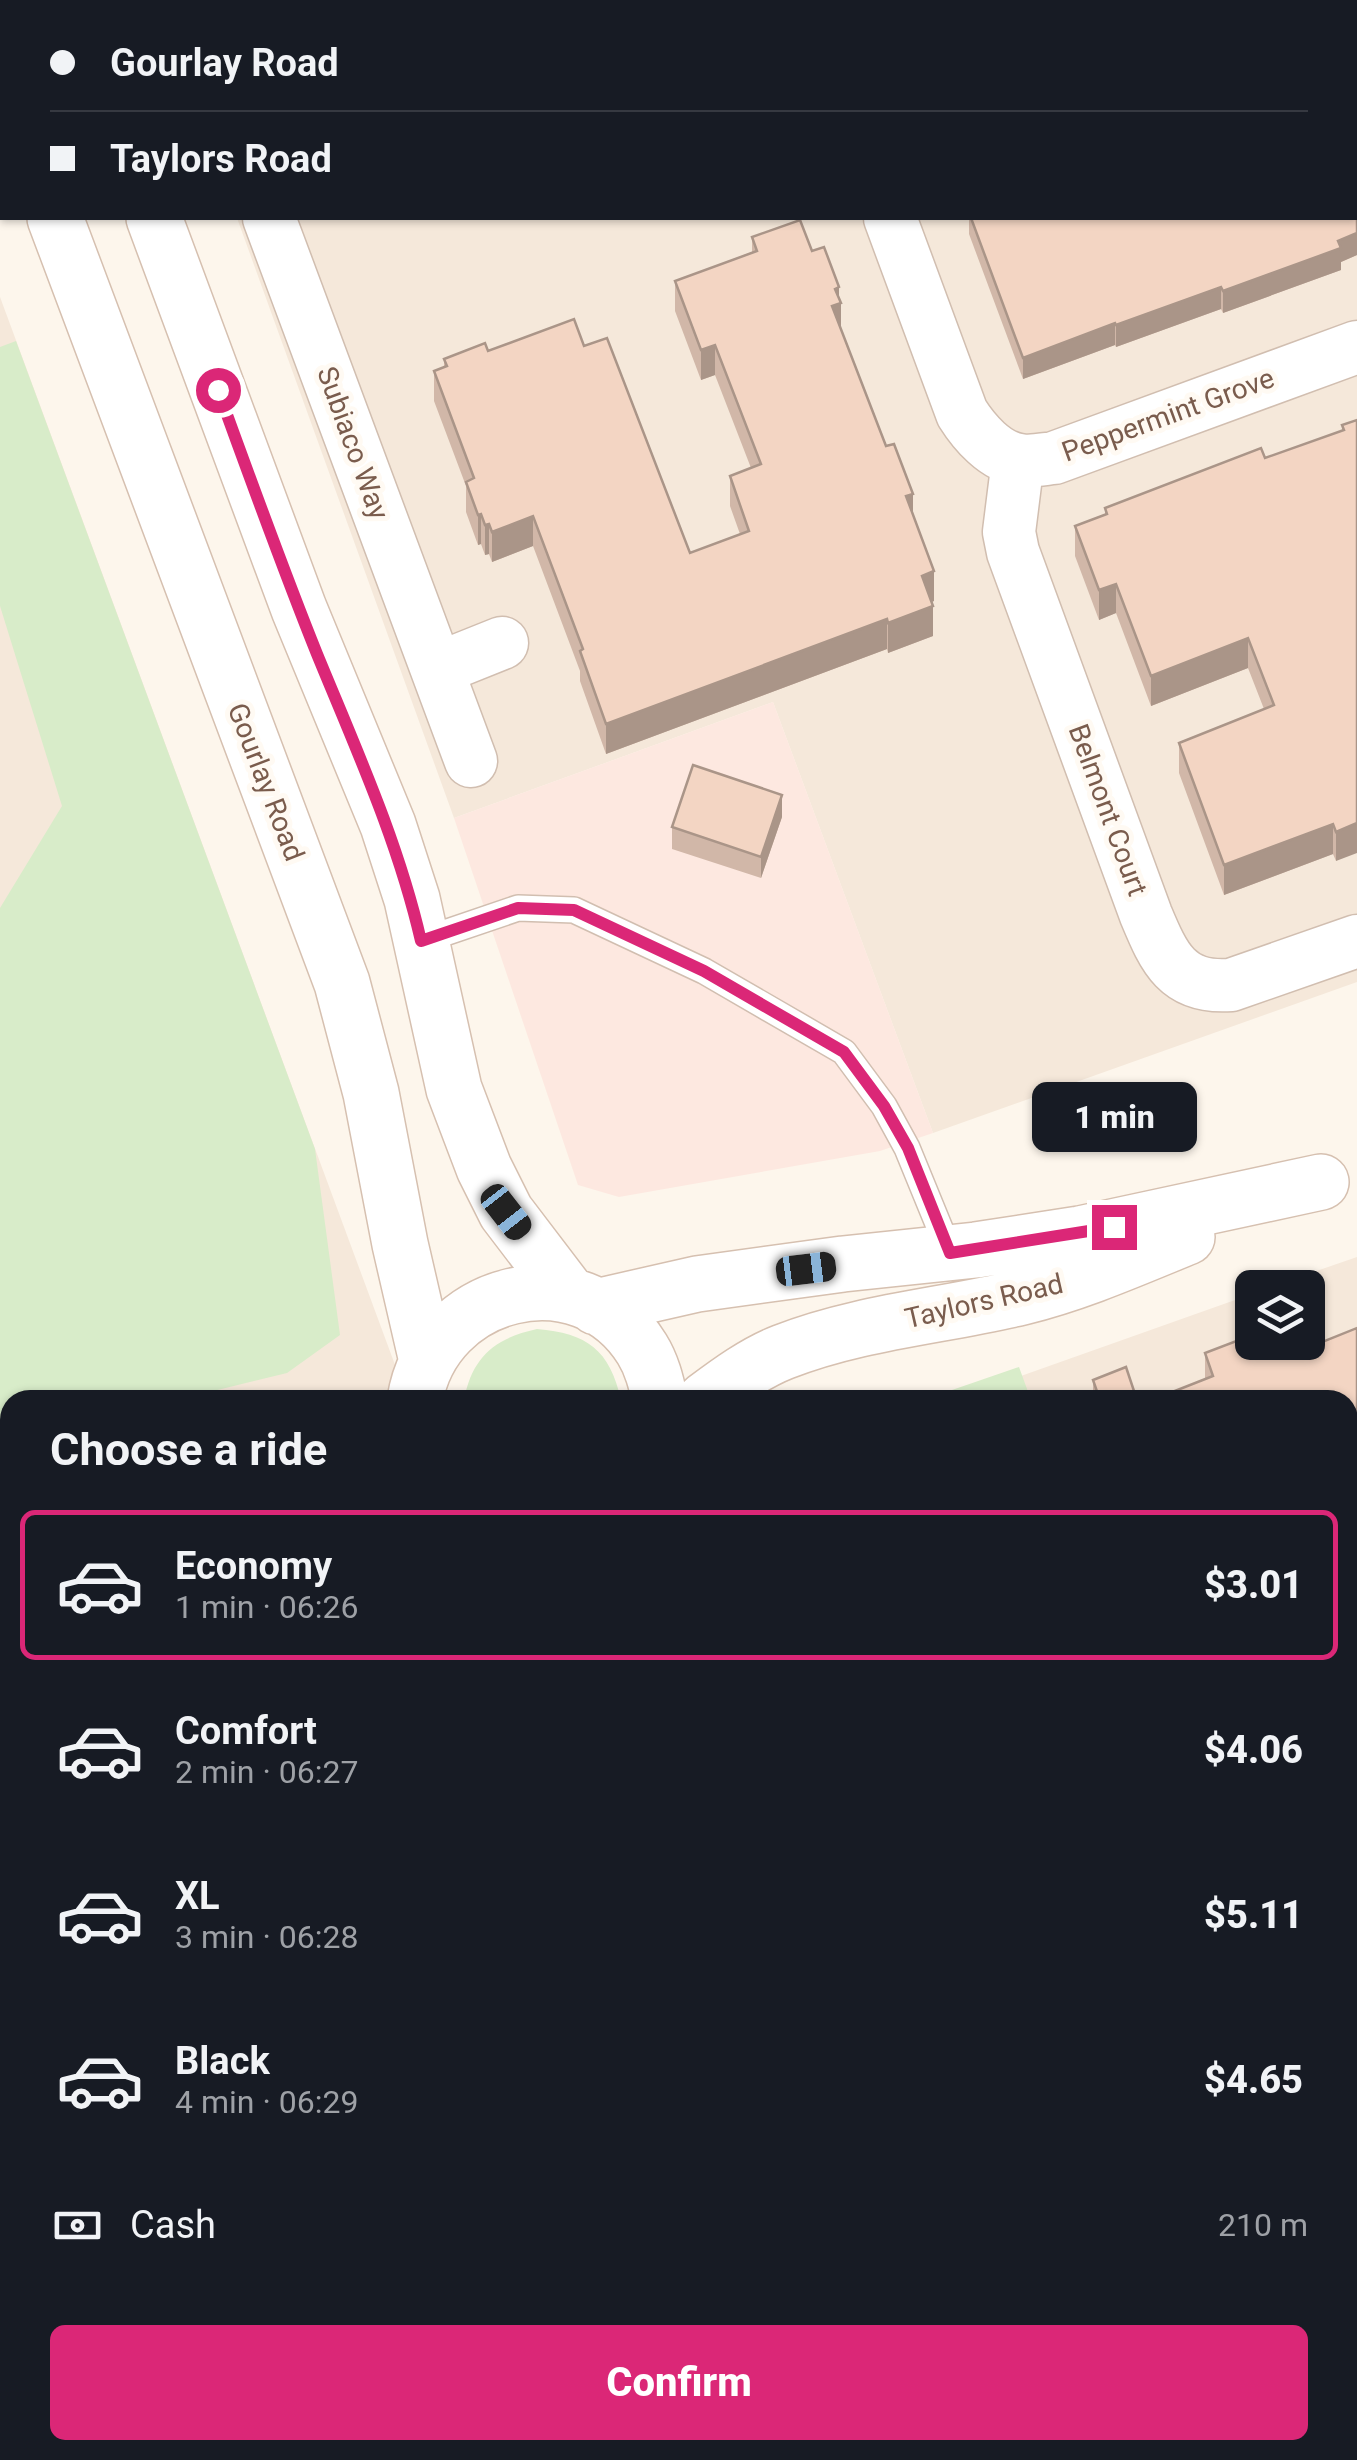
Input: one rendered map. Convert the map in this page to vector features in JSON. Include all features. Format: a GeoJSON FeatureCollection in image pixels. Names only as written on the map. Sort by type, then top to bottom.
{"type":"FeatureCollection","features":[{"type":"Feature","properties":{"kind":"main road","name":"Gourlay Road"},"geometry":{"type":"LineString","coordinates":[[56,220],[342,984],[371,1093],[400,1244],[418,1389]]}},
{"type":"Feature","properties":{"kind":"main road"},"geometry":{"type":"LineString","coordinates":[[155,220],[299,609],[388,825],[412,899],[454,1089],[484,1168],[506,1212],[583,1302],[621,1324],[641,1347],[658,1390]]}},
{"type":"Feature","properties":{"kind":"main road","name":"Taylors Road"},"geometry":{"type":"LineString","coordinates":[[418,1389],[446,1332],[472,1311],[503,1297],[536,1292],[583,1302],[950,1253],[1080,1234],[1339,1176]]}},
{"type":"Feature","properties":{"kind":"main road","name":"Taylors Road"},"geometry":{"type":"LineString","coordinates":[[718,1390],[780,1354],[812,1342],[1027,1296],[1108,1269],[1339,1176]]}},
{"type":"Feature","properties":{"kind":"street","name":"Subiaco Way"},"geometry":{"type":"LineString","coordinates":[[270,220],[471,761]]}},
{"type":"Feature","properties":{"kind":"street"},"geometry":{"type":"LineString","coordinates":[[891,220],[962,412],[986,442],[1018,460]]}},
{"type":"Feature","properties":{"kind":"street","name":"Peppermint Grove"},"geometry":{"type":"LineString","coordinates":[[1018,460],[1054,458],[1357,346]]}},
{"type":"Feature","properties":{"kind":"street","name":"Belmont Court"},"geometry":{"type":"LineString","coordinates":[[1018,460],[1009,532],[1013,552],[1146,915],[1167,959],[1193,982],[1231,985],[1357,941]]}},
{"type":"Feature","properties":{"kind":"street"},"geometry":{"type":"LineString","coordinates":[[437,669],[502,643]]}},
{"type":"Feature","properties":{"kind":"lane"},"geometry":{"type":"LineString","coordinates":[[421,941],[518,908],[574,910],[704,971],[844,1052],[884,1106],[908,1148],[950,1253]]}},
{"type":"Feature","properties":{"kind":"shaded area"},"geometry":{"type":"Polygon","coordinates":[[[238,220],[1357,220],[1357,982],[933,1133],[773,702],[454,818],[238,220]]]}},
{"type":"Feature","properties":{"kind":"shaded area"},"geometry":{"type":"Polygon","coordinates":[[[0,297],[404,1390],[0,1390],[0,297]]]}},
{"type":"Feature","properties":{"kind":"shaded area"},"geometry":{"type":"Polygon","coordinates":[[[773,702],[933,1133],[880,1151],[619,1197],[578,1185],[454,818],[773,702]]]}},
{"type":"Feature","properties":{"kind":"shaded area"},"geometry":{"type":"Polygon","coordinates":[[[1357,1257],[1357,1390],[981,1390],[1235,1300],[1235,1360],[1325,1360],[1325,1270],[1319,1270],[1357,1257]]]}},
{"type":"Feature","properties":{"kind":"green space"},"geometry":{"type":"Polygon","coordinates":[[[16,341],[315,1149],[340,1335],[287,1373],[218,1390],[0,1390],[0,908],[62,806],[0,606],[0,347],[16,341]]]}},
{"type":"Feature","properties":{"kind":"green space"},"geometry":{"type":"Polygon","coordinates":[[[537,1329],[555,1331],[583,1340],[603,1357],[618,1390],[467,1390],[473,1372],[488,1352],[537,1329]]]}},
{"type":"Feature","properties":{"kind":"green space"},"geometry":{"type":"Polygon","coordinates":[[[1019,1367],[1027,1390],[952,1390],[1019,1367]]]}},
{"type":"Feature","properties":{"kind":"building"},"geometry":{"type":"Polygon","coordinates":[[[800,220],[812,251],[824,247],[839,287],[835,289],[841,303],[832,306],[886,446],[894,444],[913,494],[906,496],[934,571],[922,576],[933,606],[888,623],[887,619],[606,724],[580,651],[583,649],[533,516],[492,532],[478,515],[466,482],[474,478],[434,371],[447,366],[444,359],[485,343],[488,351],[574,319],[584,346],[607,338],[690,553],[749,531],[730,476],[761,464],[715,345],[701,350],[675,281],[757,251],[752,237],[800,220]]]}},
{"type":"Feature","properties":{"kind":"building"},"geometry":{"type":"Polygon","coordinates":[[[972,220],[1357,220],[1357,233],[1338,241],[1341,248],[1223,291],[1221,287],[1115,323],[1023,358],[972,220]]]}},
{"type":"Feature","properties":{"kind":"building"},"geometry":{"type":"Polygon","coordinates":[[[1357,420],[1357,823],[1336,832],[1333,824],[1224,865],[1179,743],[1274,705],[1248,638],[1151,676],[1116,584],[1099,590],[1075,526],[1107,514],[1105,508],[1261,448],[1265,458],[1344,430],[1342,425],[1357,420]]]}},
{"type":"Feature","properties":{"kind":"building"},"geometry":{"type":"Polygon","coordinates":[[[693,765],[782,795],[761,857],[672,827],[693,765]]]}},
{"type":"Feature","properties":{"kind":"building"},"geometry":{"type":"Polygon","coordinates":[[[1357,1328],[1357,1390],[1177,1390],[1213,1376],[1205,1353],[1235,1342],[1235,1360],[1325,1360],[1325,1341],[1357,1328]]]}},
{"type":"Feature","properties":{"kind":"building"},"geometry":{"type":"Polygon","coordinates":[[[1126,1367],[1134,1390],[1096,1390],[1093,1380],[1126,1367]]]}},
{"type":"Feature","properties":{"kind":"route"},"geometry":{"type":"LineString","coordinates":[[218,390],[299,609],[388,825],[421,941],[518,908],[574,910],[704,971],[844,1052],[884,1106],[908,1148],[950,1253],[1114,1227]]}}]}
